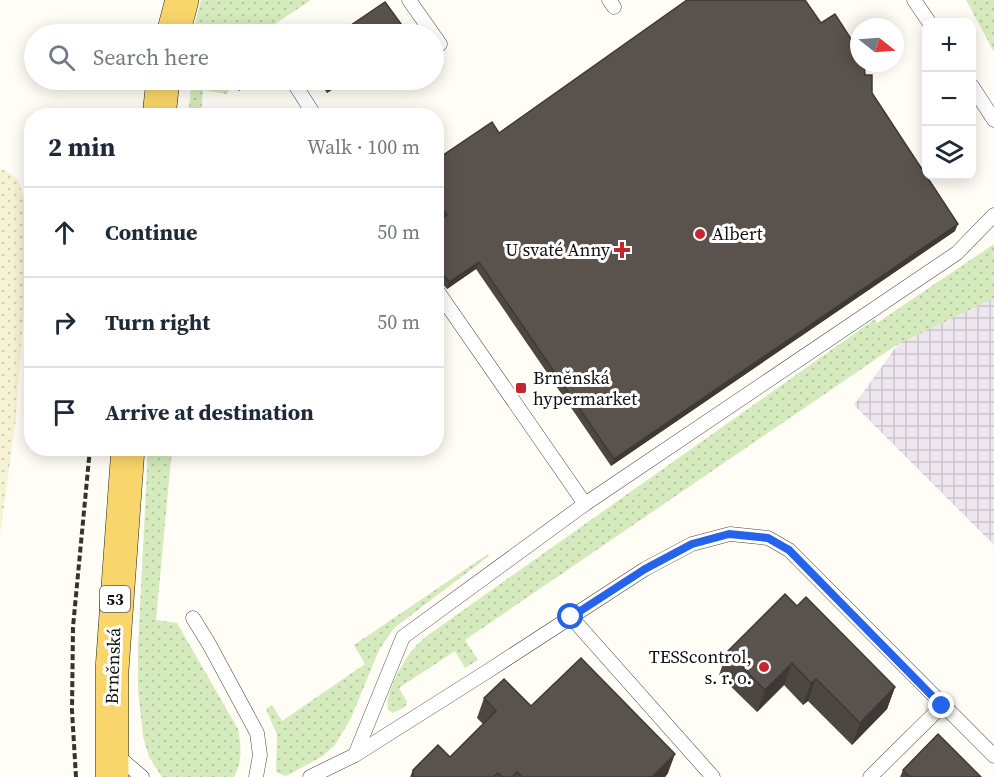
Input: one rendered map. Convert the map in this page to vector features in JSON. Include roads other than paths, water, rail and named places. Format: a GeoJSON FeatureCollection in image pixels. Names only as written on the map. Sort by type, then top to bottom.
{"type":"FeatureCollection","features":[{"type":"Feature","properties":{"kind":"main road"},"geometry":{"type":"LineString","coordinates":[[176,24],[182,0]]}},
{"type":"Feature","properties":{"kind":"main road"},"geometry":{"type":"LineString","coordinates":[[160,108],[162,90]]}},
{"type":"Feature","properties":{"kind":"main road","name":"Brněnská"},"geometry":{"type":"LineString","coordinates":[[112,764],[113,635],[127,456]]}},
{"type":"Feature","properties":{"kind":"lane"},"geometry":{"type":"LineString","coordinates":[[409,0],[426,24]]}},
{"type":"Feature","properties":{"kind":"lane"},"geometry":{"type":"LineString","coordinates":[[914,0],[926,18]]}},
{"type":"Feature","properties":{"kind":"lane"},"geometry":{"type":"LineString","coordinates":[[298,90],[310,108]]}},
{"type":"Feature","properties":{"kind":"lane"},"geometry":{"type":"LineString","coordinates":[[976,92],[994,120]]}},
{"type":"Feature","properties":{"kind":"lane"},"geometry":{"type":"LineString","coordinates":[[355,755],[403,637],[585,504],[957,253],[994,215]]}},
{"type":"Feature","properties":{"kind":"lane"},"geometry":{"type":"LineString","coordinates":[[444,301],[585,504]]}},
{"type":"Feature","properties":{"kind":"lane"},"geometry":{"type":"LineString","coordinates":[[310,777],[355,755],[645,569],[692,544],[729,534],[768,538],[789,550],[994,756]]}},
{"type":"Feature","properties":{"kind":"lane"},"geometry":{"type":"LineString","coordinates":[[571,617],[713,777]]}},
{"type":"Feature","properties":{"kind":"lane"},"geometry":{"type":"LineString","coordinates":[[193,618],[257,733],[260,755],[256,777]]}},
{"type":"Feature","properties":{"kind":"lane"},"geometry":{"type":"LineString","coordinates":[[870,777],[942,706]]}},
{"type":"Feature","properties":{"kind":"lane"},"geometry":{"type":"LineString","coordinates":[[112,764],[142,777]]}},
{"type":"Feature","properties":{"kind":"place","name":"Albert"},"geometry":{"type":"Point","coordinates":[700,234]}},
{"type":"Feature","properties":{"kind":"place","name":"U svaté Anny"},"geometry":{"type":"Point","coordinates":[622,250]}},
{"type":"Feature","properties":{"kind":"place","name":"Brněnská hypermarket"},"geometry":{"type":"Point","coordinates":[521,388]}},
{"type":"Feature","properties":{"kind":"place","name":"TESScontrol, s. r. o."},"geometry":{"type":"Point","coordinates":[764,667]}}]}
